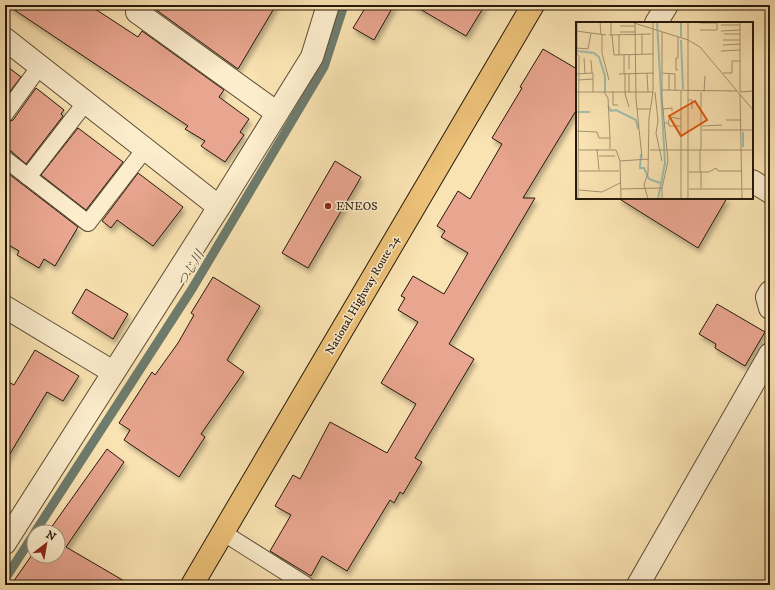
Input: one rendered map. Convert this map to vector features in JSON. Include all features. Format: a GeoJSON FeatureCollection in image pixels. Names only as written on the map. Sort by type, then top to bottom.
{"type":"FeatureCollection","features":[{"type":"Feature","properties":{"kind":"highway","name":"National Highway Route 24"},"geometry":{"type":"LineString","coordinates":[[192,585],[533,5]]}},
{"type":"Feature","properties":{"kind":"street"},"geometry":{"type":"LineString","coordinates":[[5,543],[219,207],[312,56],[328,5]]}},
{"type":"Feature","properties":{"kind":"street"},"geometry":{"type":"LineString","coordinates":[[657,22],[667,5]]}},
{"type":"Feature","properties":{"kind":"street"},"geometry":{"type":"LineString","coordinates":[[137,12],[277,113]]}},
{"type":"Feature","properties":{"kind":"street"},"geometry":{"type":"LineString","coordinates":[[5,39],[219,207]]}},
{"type":"Feature","properties":{"kind":"street"},"geometry":{"type":"LineString","coordinates":[[753,182],[770,192]]}},
{"type":"Feature","properties":{"kind":"street"},"geometry":{"type":"LineString","coordinates":[[770,292],[768,297],[770,308]]}},
{"type":"Feature","properties":{"kind":"street"},"geometry":{"type":"LineString","coordinates":[[5,307],[113,372]]}},
{"type":"Feature","properties":{"kind":"street"},"geometry":{"type":"LineString","coordinates":[[638,585],[770,354]]}},
{"type":"Feature","properties":{"kind":"lane"},"geometry":{"type":"LineString","coordinates":[[5,114],[40,66]]}},
{"type":"Feature","properties":{"kind":"lane"},"geometry":{"type":"LineString","coordinates":[[28,176],[86,102]]}},
{"type":"Feature","properties":{"kind":"lane"},"geometry":{"type":"LineString","coordinates":[[5,159],[88,223],[146,149]]}},
{"type":"Feature","properties":{"kind":"lane"},"geometry":{"type":"LineString","coordinates":[[222,532],[306,585]]}},
{"type":"Feature","properties":{"kind":"building"},"geometry":{"type":"Polygon","coordinates":[[[7,5],[89,5],[138,37],[142,31],[224,90],[219,97],[249,119],[240,132],[244,135],[225,162],[201,146],[205,141],[185,129],[188,126],[7,5]]]}},
{"type":"Feature","properties":{"kind":"building"},"geometry":{"type":"Polygon","coordinates":[[[157,5],[276,5],[238,69],[155,9],[157,5]]]}},
{"type":"Feature","properties":{"kind":"building"},"geometry":{"type":"Polygon","coordinates":[[[367,5],[394,5],[374,40],[353,28],[367,5]]]}},
{"type":"Feature","properties":{"kind":"building"},"geometry":{"type":"Polygon","coordinates":[[[413,5],[485,5],[466,36],[413,5]]]}},
{"type":"Feature","properties":{"kind":"building"},"geometry":{"type":"Polygon","coordinates":[[[543,49],[576,68],[576,111],[523,198],[535,198],[449,344],[474,359],[415,458],[422,462],[403,494],[400,492],[394,503],[390,500],[347,571],[322,556],[311,576],[270,551],[291,515],[275,506],[293,475],[300,479],[330,422],[387,453],[416,404],[381,383],[418,322],[398,310],[405,298],[401,296],[413,276],[444,294],[468,253],[441,237],[445,231],[437,226],[458,191],[470,199],[502,144],[492,138],[522,88],[520,87],[543,49]]]}},
{"type":"Feature","properties":{"kind":"building"},"geometry":{"type":"Polygon","coordinates":[[[5,65],[21,77],[5,98],[5,65]]]}},
{"type":"Feature","properties":{"kind":"building"},"geometry":{"type":"Polygon","coordinates":[[[36,88],[64,110],[61,114],[63,116],[26,164],[11,151],[5,150],[5,123],[13,120],[36,88]]]}},
{"type":"Feature","properties":{"kind":"building"},"geometry":{"type":"Polygon","coordinates":[[[78,128],[123,162],[86,210],[41,175],[78,128]]]}},
{"type":"Feature","properties":{"kind":"building"},"geometry":{"type":"Polygon","coordinates":[[[335,161],[361,177],[308,268],[282,253],[335,161]]]}},
{"type":"Feature","properties":{"kind":"building"},"geometry":{"type":"Polygon","coordinates":[[[5,171],[78,227],[55,266],[44,259],[39,268],[17,255],[19,251],[5,243],[5,171]]]}},
{"type":"Feature","properties":{"kind":"building"},"geometry":{"type":"Polygon","coordinates":[[[138,173],[183,207],[153,246],[117,220],[111,228],[102,221],[138,173]]]}},
{"type":"Feature","properties":{"kind":"building"},"geometry":{"type":"Polygon","coordinates":[[[620,199],[726,199],[698,248],[620,199]]]}},
{"type":"Feature","properties":{"kind":"building"},"geometry":{"type":"Polygon","coordinates":[[[213,277],[260,306],[227,360],[244,372],[201,434],[205,437],[179,477],[124,440],[130,430],[119,423],[152,372],[155,375],[178,343],[194,315],[191,313],[213,277]]]}},
{"type":"Feature","properties":{"kind":"building"},"geometry":{"type":"Polygon","coordinates":[[[86,289],[128,314],[113,339],[72,313],[86,289]]]}},
{"type":"Feature","properties":{"kind":"building"},"geometry":{"type":"Polygon","coordinates":[[[717,304],[765,332],[745,366],[715,348],[716,344],[699,334],[717,304]]]}},
{"type":"Feature","properties":{"kind":"building"},"geometry":{"type":"Polygon","coordinates":[[[35,350],[79,376],[63,401],[47,392],[5,462],[5,380],[14,385],[35,350]]]}},
{"type":"Feature","properties":{"kind":"building"},"geometry":{"type":"Polygon","coordinates":[[[107,449],[124,462],[66,547],[66,524],[54,524],[107,449]]]}},
{"type":"Feature","properties":{"kind":"building"},"geometry":{"type":"Polygon","coordinates":[[[66,547],[131,585],[11,585],[26,563],[66,564],[66,547]]]}},
{"type":"Feature","properties":{"kind":"waterway","name":"つじ川"},"geometry":{"type":"LineString","coordinates":[[40,524],[192,289],[324,67],[344,5]]}},
{"type":"Feature","properties":{"kind":"waterway","name":"つじ川"},"geometry":{"type":"LineString","coordinates":[[5,579],[26,546]]}},
{"type":"Feature","properties":{"kind":"place","name":"ENEOS"},"geometry":{"type":"Point","coordinates":[328,206]}}]}
